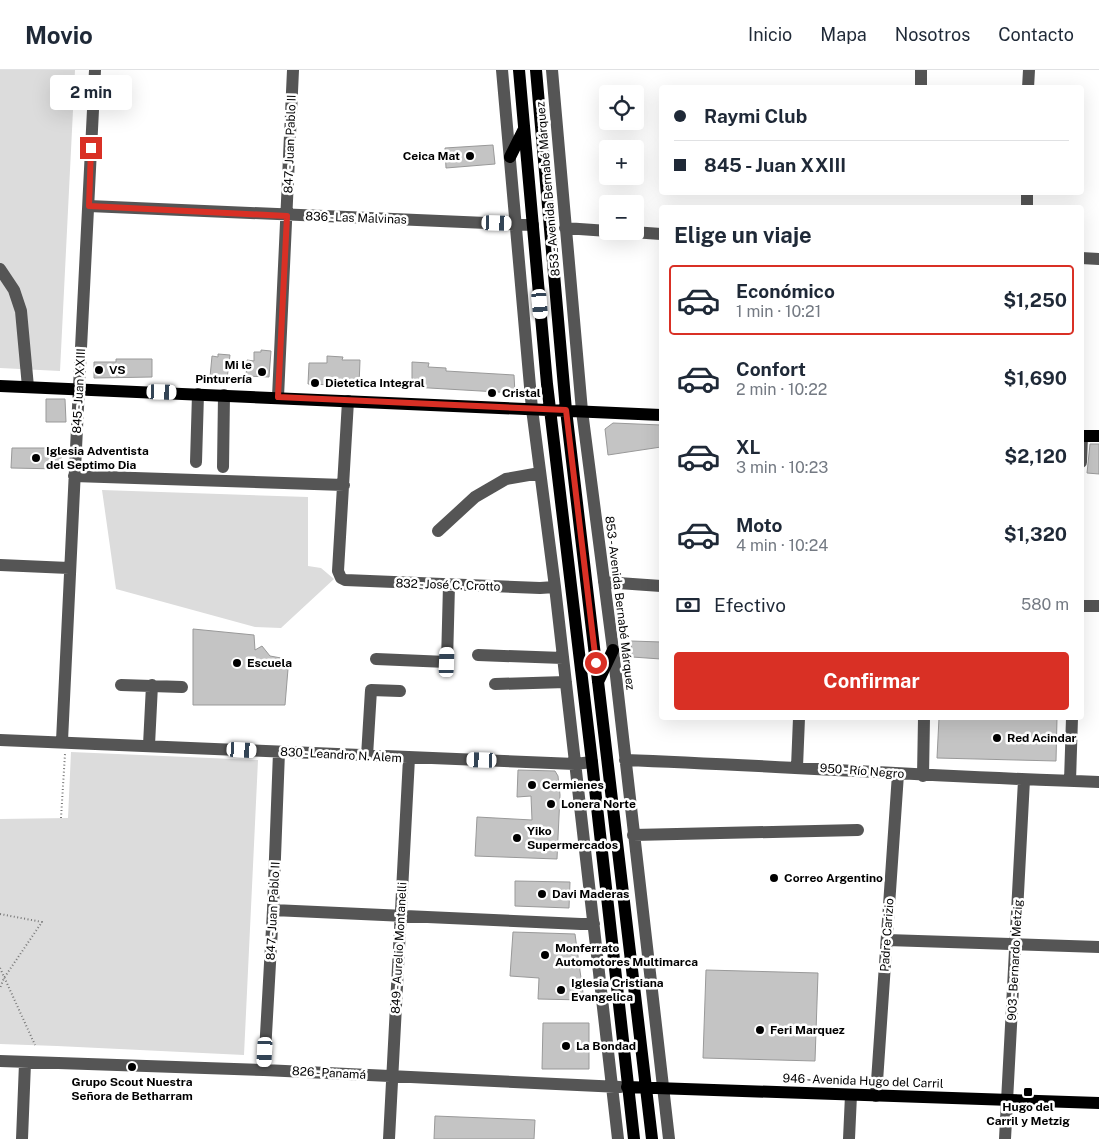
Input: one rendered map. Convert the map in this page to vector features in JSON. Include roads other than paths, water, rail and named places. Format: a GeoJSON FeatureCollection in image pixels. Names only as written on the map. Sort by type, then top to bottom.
{"type":"FeatureCollection","features":[{"type":"Feature","properties":{"kind":"main road","name":"853 - Avenida Bernabé Márquez"},"geometry":{"type":"LineString","coordinates":[[519,70],[550,410],[634,1139]]}},
{"type":"Feature","properties":{"kind":"main road","name":"853 - Avenida Bernabé Márquez"},"geometry":{"type":"LineString","coordinates":[[536,70],[566,410],[652,1139]]}},
{"type":"Feature","properties":{"kind":"main road"},"geometry":{"type":"LineString","coordinates":[[510,157],[524,128]]}},
{"type":"Feature","properties":{"kind":"main road"},"geometry":{"type":"LineString","coordinates":[[0,386],[659,415]]}},
{"type":"Feature","properties":{"kind":"main road"},"geometry":{"type":"LineString","coordinates":[[1084,436],[1099,436]]}},
{"type":"Feature","properties":{"kind":"main road"},"geometry":{"type":"LineString","coordinates":[[598,682],[613,650]]}},
{"type":"Feature","properties":{"kind":"main road","name":"946 - Avenida Hugo del Carril"},"geometry":{"type":"LineString","coordinates":[[627,1087],[1099,1103]]}},
{"type":"Feature","properties":{"kind":"street","name":"845 - Juan XXIII"},"geometry":{"type":"LineString","coordinates":[[64,741],[69,568],[95,70]]}},
{"type":"Feature","properties":{"kind":"street","name":"847 - Juan Pablo II"},"geometry":{"type":"LineString","coordinates":[[278,397],[293,70]]}},
{"type":"Feature","properties":{"kind":"street"},"geometry":{"type":"LineString","coordinates":[[502,70],[532,409],[555,587],[618,1139]]}},
{"type":"Feature","properties":{"kind":"street","name":"853 - Avenida Bernabé Márquez"},"geometry":{"type":"LineString","coordinates":[[552,70],[582,411],[613,650],[669,1139]]}},
{"type":"Feature","properties":{"kind":"street"},"geometry":{"type":"LineString","coordinates":[[920,85],[921,70]]}},
{"type":"Feature","properties":{"kind":"street"},"geometry":{"type":"LineString","coordinates":[[1028,85],[1029,70]]}},
{"type":"Feature","properties":{"kind":"street","name":"836 - Las Malvinas"},"geometry":{"type":"LineString","coordinates":[[89,206],[287,216],[533,225]]}},
{"type":"Feature","properties":{"kind":"street"},"geometry":{"type":"LineString","coordinates":[[565,228],[599,230]]}},
{"type":"Feature","properties":{"kind":"street"},"geometry":{"type":"LineString","coordinates":[[644,233],[659,234]]}},
{"type":"Feature","properties":{"kind":"street"},"geometry":{"type":"LineString","coordinates":[[1084,258],[1099,259]]}},
{"type":"Feature","properties":{"kind":"street"},"geometry":{"type":"LineString","coordinates":[[0,269],[14,290],[21,312],[28,387]]}},
{"type":"Feature","properties":{"kind":"street"},"geometry":{"type":"LineString","coordinates":[[196,462],[198,394]]}},
{"type":"Feature","properties":{"kind":"street"},"geometry":{"type":"LineString","coordinates":[[223,466],[224,395]]}},
{"type":"Feature","properties":{"kind":"street"},"geometry":{"type":"LineString","coordinates":[[74,476],[344,485],[348,401]]}},
{"type":"Feature","properties":{"kind":"street"},"geometry":{"type":"LineString","coordinates":[[438,531],[475,497],[506,480],[540,473]]}},
{"type":"Feature","properties":{"kind":"street","name":"832 - José C. Crotto"},"geometry":{"type":"LineString","coordinates":[[344,485],[338,571],[341,578],[345,580],[449,585],[555,587]]}},
{"type":"Feature","properties":{"kind":"street"},"geometry":{"type":"LineString","coordinates":[[0,566],[69,568]]}},
{"type":"Feature","properties":{"kind":"street"},"geometry":{"type":"LineString","coordinates":[[604,582],[659,586]]}},
{"type":"Feature","properties":{"kind":"street"},"geometry":{"type":"LineString","coordinates":[[376,660],[447,662],[449,585]]}},
{"type":"Feature","properties":{"kind":"street"},"geometry":{"type":"LineString","coordinates":[[1084,606],[1099,606]]}},
{"type":"Feature","properties":{"kind":"street"},"geometry":{"type":"LineString","coordinates":[[478,655],[563,658]]}},
{"type":"Feature","properties":{"kind":"street"},"geometry":{"type":"LineString","coordinates":[[495,684],[566,682]]}},
{"type":"Feature","properties":{"kind":"street"},"geometry":{"type":"LineString","coordinates":[[121,684],[182,687]]}},
{"type":"Feature","properties":{"kind":"street"},"geometry":{"type":"LineString","coordinates":[[149,745],[152,685]]}},
{"type":"Feature","properties":{"kind":"street"},"geometry":{"type":"LineString","coordinates":[[367,756],[371,690],[400,691]]}},
{"type":"Feature","properties":{"kind":"street"},"geometry":{"type":"LineString","coordinates":[[797,767],[798,720]]}},
{"type":"Feature","properties":{"kind":"street"},"geometry":{"type":"LineString","coordinates":[[923,776],[924,720]]}},
{"type":"Feature","properties":{"kind":"street"},"geometry":{"type":"LineString","coordinates":[[1070,781],[1072,720]]}},
{"type":"Feature","properties":{"kind":"street","name":"830 - Leandro N. Alem"},"geometry":{"type":"LineString","coordinates":[[0,740],[64,741],[409,758],[575,764],[592,762]]}},
{"type":"Feature","properties":{"kind":"street","name":"847 - Juan Pablo II"},"geometry":{"type":"LineString","coordinates":[[264,1070],[279,752]]}},
{"type":"Feature","properties":{"kind":"street","name":"849 - Aurelio Montanelli"},"geometry":{"type":"LineString","coordinates":[[389,1139],[409,758]]}},
{"type":"Feature","properties":{"kind":"street","name":"950 - Río Negro"},"geometry":{"type":"LineString","coordinates":[[625,760],[797,767],[923,776],[1099,782]]}},
{"type":"Feature","properties":{"kind":"street","name":"Padre Carizio"},"geometry":{"type":"LineString","coordinates":[[876,1096],[898,774]]}},
{"type":"Feature","properties":{"kind":"street","name":"903 - Bernardo Metzig"},"geometry":{"type":"LineString","coordinates":[[1005,1139],[1024,780]]}},
{"type":"Feature","properties":{"kind":"street"},"geometry":{"type":"LineString","coordinates":[[634,835],[858,830]]}},
{"type":"Feature","properties":{"kind":"street"},"geometry":{"type":"LineString","coordinates":[[273,910],[594,924]]}},
{"type":"Feature","properties":{"kind":"street"},"geometry":{"type":"LineString","coordinates":[[887,940],[1099,947]]}},
{"type":"Feature","properties":{"kind":"street","name":"826 - Panamá"},"geometry":{"type":"LineString","coordinates":[[0,1062],[264,1070],[627,1087]]}},
{"type":"Feature","properties":{"kind":"street"},"geometry":{"type":"LineString","coordinates":[[22,1139],[25,1063]]}},
{"type":"Feature","properties":{"kind":"street"},"geometry":{"type":"LineString","coordinates":[[849,1139],[851,1095]]}},
{"type":"Feature","properties":{"kind":"place","name":"Ceica Mat"},"geometry":{"type":"Point","coordinates":[470,156]}},
{"type":"Feature","properties":{"kind":"place","name":"VS"},"geometry":{"type":"Point","coordinates":[99,370]}},
{"type":"Feature","properties":{"kind":"place","name":"Mi le Pinturería"},"geometry":{"type":"Point","coordinates":[262,372]}},
{"type":"Feature","properties":{"kind":"place","name":"Dietetica Integral"},"geometry":{"type":"Point","coordinates":[315,383]}},
{"type":"Feature","properties":{"kind":"place","name":"Cristal"},"geometry":{"type":"Point","coordinates":[492,393]}},
{"type":"Feature","properties":{"kind":"place","name":"Iglesia Adventista del Septimo Dia"},"geometry":{"type":"Point","coordinates":[36,458]}},
{"type":"Feature","properties":{"kind":"place","name":"Escuela"},"geometry":{"type":"Point","coordinates":[237,663]}},
{"type":"Feature","properties":{"kind":"place","name":"Red Acindar"},"geometry":{"type":"Point","coordinates":[997,738]}},
{"type":"Feature","properties":{"kind":"place","name":"Cermienes"},"geometry":{"type":"Point","coordinates":[532,785]}},
{"type":"Feature","properties":{"kind":"place","name":"Lonera Norte"},"geometry":{"type":"Point","coordinates":[551,804]}},
{"type":"Feature","properties":{"kind":"place","name":"Yiko Supermercados"},"geometry":{"type":"Point","coordinates":[517,838]}},
{"type":"Feature","properties":{"kind":"place","name":"Correo Argentino"},"geometry":{"type":"Point","coordinates":[774,878]}},
{"type":"Feature","properties":{"kind":"place","name":"Davi Maderas"},"geometry":{"type":"Point","coordinates":[542,894]}},
{"type":"Feature","properties":{"kind":"place","name":"Monferrato Automotores Multimarca"},"geometry":{"type":"Point","coordinates":[545,955]}},
{"type":"Feature","properties":{"kind":"place","name":"Iglesia Cristiana Evangelica"},"geometry":{"type":"Point","coordinates":[561,990]}},
{"type":"Feature","properties":{"kind":"place","name":"Feri Marquez"},"geometry":{"type":"Point","coordinates":[760,1030]}},
{"type":"Feature","properties":{"kind":"place","name":"La Bondad"},"geometry":{"type":"Point","coordinates":[566,1046]}},
{"type":"Feature","properties":{"kind":"place","name":"Grupo Scout Nuestra Señora de Betharram"},"geometry":{"type":"Point","coordinates":[132,1067]}},
{"type":"Feature","properties":{"kind":"place","name":"Hugo del Carril y Metzig"},"geometry":{"type":"Point","coordinates":[1028,1092]}}]}
